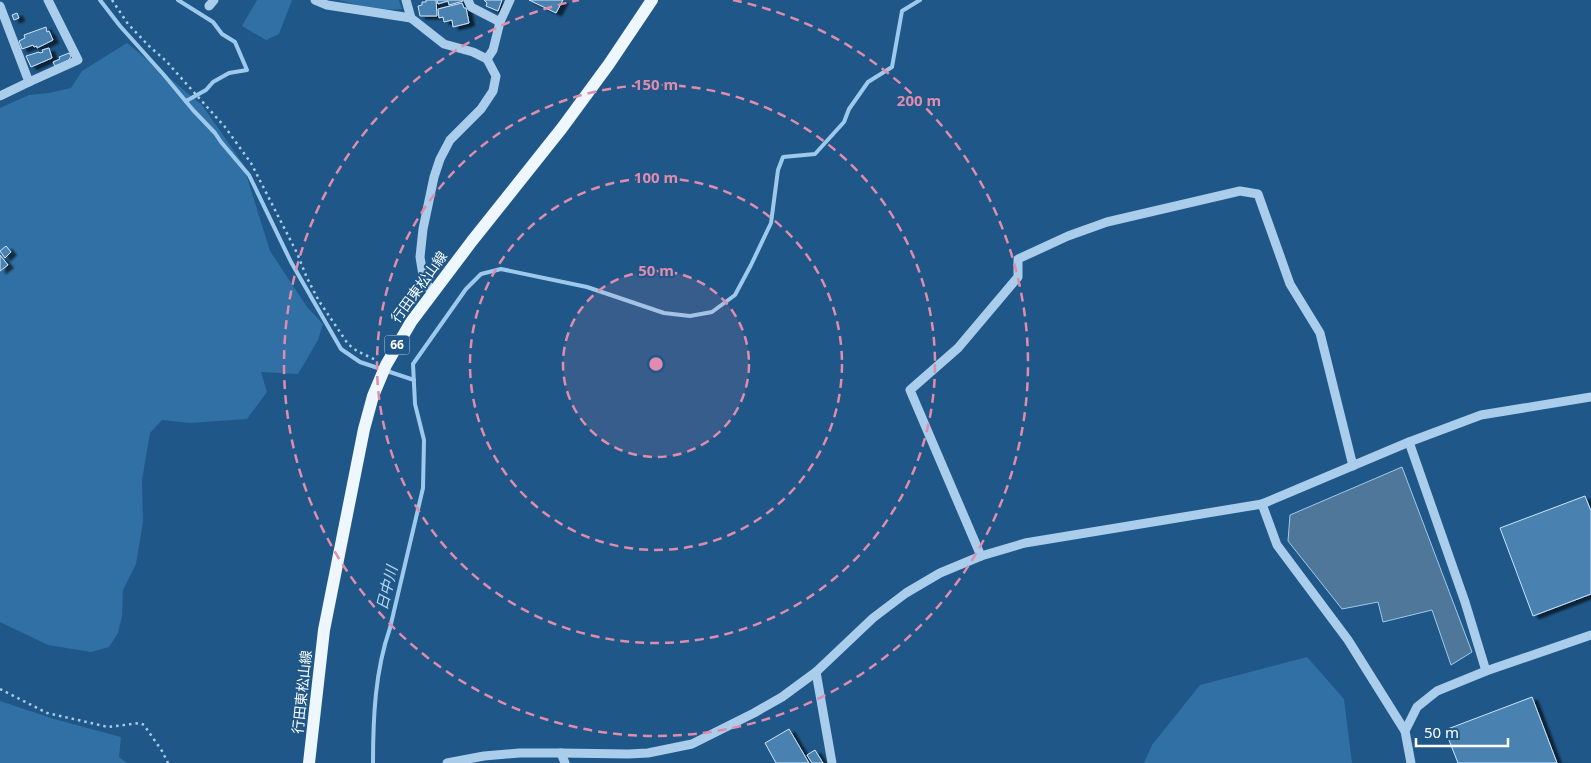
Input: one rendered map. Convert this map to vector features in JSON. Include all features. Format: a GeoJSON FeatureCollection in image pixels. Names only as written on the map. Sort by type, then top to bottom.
{"type":"FeatureCollection","features":[{"type":"Feature","properties":{"kind":"main road","name":"行田東松山線"},"geometry":{"type":"LineString","coordinates":[[309,763],[324,630],[364,429],[373,396],[386,365],[411,322],[562,128],[609,64],[652,0]]}},
{"type":"Feature","properties":{"kind":"street"},"geometry":{"type":"LineString","coordinates":[[0,96],[78,60],[48,0]]}},
{"type":"Feature","properties":{"kind":"street"},"geometry":{"type":"LineString","coordinates":[[316,0],[327,5],[411,18],[444,44],[473,52],[487,59],[496,76],[493,91],[481,109],[450,140],[440,158],[434,177],[423,229],[420,257],[423,275],[432,294]]}},
{"type":"Feature","properties":{"kind":"street"},"geometry":{"type":"LineString","coordinates":[[406,0],[411,18]]}},
{"type":"Feature","properties":{"kind":"street"},"geometry":{"type":"LineString","coordinates":[[468,0],[471,7],[500,22]]}},
{"type":"Feature","properties":{"kind":"street"},"geometry":{"type":"LineString","coordinates":[[487,59],[493,50],[500,22],[510,0]]}},
{"type":"Feature","properties":{"kind":"street"},"geometry":{"type":"LineString","coordinates":[[0,6],[28,82]]}},
{"type":"Feature","properties":{"kind":"street"},"geometry":{"type":"LineString","coordinates":[[981,556],[910,390],[958,348],[1018,277],[1018,259],[1068,236],[1107,222],[1240,190],[1258,194],[1290,284],[1320,334],[1353,466]]}},
{"type":"Feature","properties":{"kind":"street"},"geometry":{"type":"LineString","coordinates":[[447,763],[485,760],[519,753],[648,753],[692,744],[782,697],[816,672],[873,618],[906,593],[940,573],[981,556],[1025,544],[1262,504],[1409,442],[1481,415],[1591,397]]}},
{"type":"Feature","properties":{"kind":"street"},"geometry":{"type":"LineString","coordinates":[[1409,442],[1465,602],[1486,671]]}},
{"type":"Feature","properties":{"kind":"street"},"geometry":{"type":"LineString","coordinates":[[1262,504],[1277,545],[1348,640],[1405,731],[1411,763]]}},
{"type":"Feature","properties":{"kind":"street"},"geometry":{"type":"LineString","coordinates":[[1405,731],[1417,707],[1437,691],[1486,671],[1591,635]]}},
{"type":"Feature","properties":{"kind":"street"},"geometry":{"type":"LineString","coordinates":[[816,672],[832,763]]}},
{"type":"Feature","properties":{"kind":"street"},"geometry":{"type":"LineString","coordinates":[[561,752],[565,763]]}},
{"type":"Feature","properties":{"kind":"path"},"geometry":{"type":"LineString","coordinates":[[112,0],[128,24],[166,61],[212,111],[239,145],[251,164],[293,245],[319,301],[348,344],[357,351],[386,365]]}},
{"type":"Feature","properties":{"kind":"path"},"geometry":{"type":"LineString","coordinates":[[0,689],[47,713],[108,727],[140,723],[144,725],[168,763]]}},
{"type":"Feature","properties":{"kind":"shaded area"},"geometry":{"type":"Polygon","coordinates":[[[257,0],[292,0],[279,34],[266,40],[242,26],[257,0]]]}},
{"type":"Feature","properties":{"kind":"shaded area"},"geometry":{"type":"Polygon","coordinates":[[[338,0],[399,0],[402,9],[370,8],[338,0]]]}},
{"type":"Feature","properties":{"kind":"shaded area"},"geometry":{"type":"Polygon","coordinates":[[[127,43],[202,105],[243,164],[270,251],[307,307],[323,324],[318,340],[298,374],[261,372],[267,392],[247,419],[189,423],[162,420],[150,433],[142,480],[143,522],[136,564],[123,590],[122,616],[118,633],[109,647],[91,652],[48,645],[0,622],[0,108],[29,95],[71,88],[82,71],[127,43]]]}},
{"type":"Feature","properties":{"kind":"shaded area"},"geometry":{"type":"Polygon","coordinates":[[[1402,467],[1472,652],[1451,665],[1432,610],[1383,622],[1378,602],[1342,609],[1288,541],[1290,515],[1402,467]]]}},
{"type":"Feature","properties":{"kind":"shaded area"},"geometry":{"type":"Polygon","coordinates":[[[1307,657],[1344,699],[1352,763],[1144,763],[1152,745],[1200,685],[1307,657]]]}},
{"type":"Feature","properties":{"kind":"shaded area"},"geometry":{"type":"Polygon","coordinates":[[[0,701],[54,719],[121,737],[119,757],[127,763],[0,763],[0,701]]]}},
{"type":"Feature","properties":{"kind":"building"},"geometry":{"type":"Polygon","coordinates":[[[426,0],[436,0],[437,16],[420,16],[418,6],[422,5],[422,2],[426,2],[426,0]]]}},
{"type":"Feature","properties":{"kind":"building"},"geometry":{"type":"Polygon","coordinates":[[[437,0],[463,1],[449,5],[448,1],[438,4],[437,0]]]}},
{"type":"Feature","properties":{"kind":"building"},"geometry":{"type":"Polygon","coordinates":[[[484,0],[502,0],[498,11],[486,6],[487,3],[484,0]]]}},
{"type":"Feature","properties":{"kind":"building"},"geometry":{"type":"Polygon","coordinates":[[[529,0],[563,0],[556,13],[529,0]]]}},
{"type":"Feature","properties":{"kind":"building"},"geometry":{"type":"Polygon","coordinates":[[[462,3],[464,8],[466,8],[469,23],[453,27],[452,20],[444,22],[443,17],[439,18],[438,9],[462,3]]]}},
{"type":"Feature","properties":{"kind":"building"},"geometry":{"type":"Polygon","coordinates":[[[17,13],[19,18],[14,20],[12,15],[17,13]]]}},
{"type":"Feature","properties":{"kind":"building"},"geometry":{"type":"Polygon","coordinates":[[[46,27],[53,40],[37,48],[37,46],[34,47],[33,45],[22,49],[19,41],[25,38],[24,35],[46,27]]]}},
{"type":"Feature","properties":{"kind":"building"},"geometry":{"type":"Polygon","coordinates":[[[49,48],[52,58],[31,67],[26,56],[43,52],[42,50],[49,48]]]}},
{"type":"Feature","properties":{"kind":"building"},"geometry":{"type":"Polygon","coordinates":[[[69,53],[71,56],[69,60],[55,66],[53,62],[69,53]]]}},
{"type":"Feature","properties":{"kind":"building"},"geometry":{"type":"Polygon","coordinates":[[[6,246],[11,252],[5,258],[0,251],[6,246]]]}},
{"type":"Feature","properties":{"kind":"building"},"geometry":{"type":"Polygon","coordinates":[[[0,255],[8,265],[0,271],[0,255]]]}},
{"type":"Feature","properties":{"kind":"building"},"geometry":{"type":"Polygon","coordinates":[[[1585,496],[1591,511],[1591,594],[1533,616],[1500,528],[1585,496]]]}},
{"type":"Feature","properties":{"kind":"building"},"geometry":{"type":"Polygon","coordinates":[[[1532,697],[1557,763],[1458,763],[1445,730],[1532,697]]]}},
{"type":"Feature","properties":{"kind":"building"},"geometry":{"type":"Polygon","coordinates":[[[789,729],[809,763],[776,763],[765,743],[789,729]]]}},
{"type":"Feature","properties":{"kind":"building"},"geometry":{"type":"Polygon","coordinates":[[[815,750],[823,763],[812,763],[807,755],[815,750]]]}},
{"type":"Feature","properties":{"kind":"waterway"},"geometry":{"type":"LineString","coordinates":[[100,0],[120,26],[215,133],[249,175],[291,262],[341,349],[360,362],[414,380]]}},
{"type":"Feature","properties":{"kind":"waterway"},"geometry":{"type":"LineString","coordinates":[[178,0],[213,22],[222,34],[235,42],[247,70],[229,73],[213,82],[206,90],[186,101]]}},
{"type":"Feature","properties":{"kind":"waterway","name":"日中川"},"geometry":{"type":"LineString","coordinates":[[373,763],[374,712],[381,661],[423,488],[424,440],[415,404],[413,364],[466,289],[481,274],[501,269],[587,287],[664,313],[690,316],[712,312],[735,295],[771,223],[778,170],[783,157],[815,154],[844,122],[849,109],[868,82],[892,67],[902,11],[920,0]]}}]}
